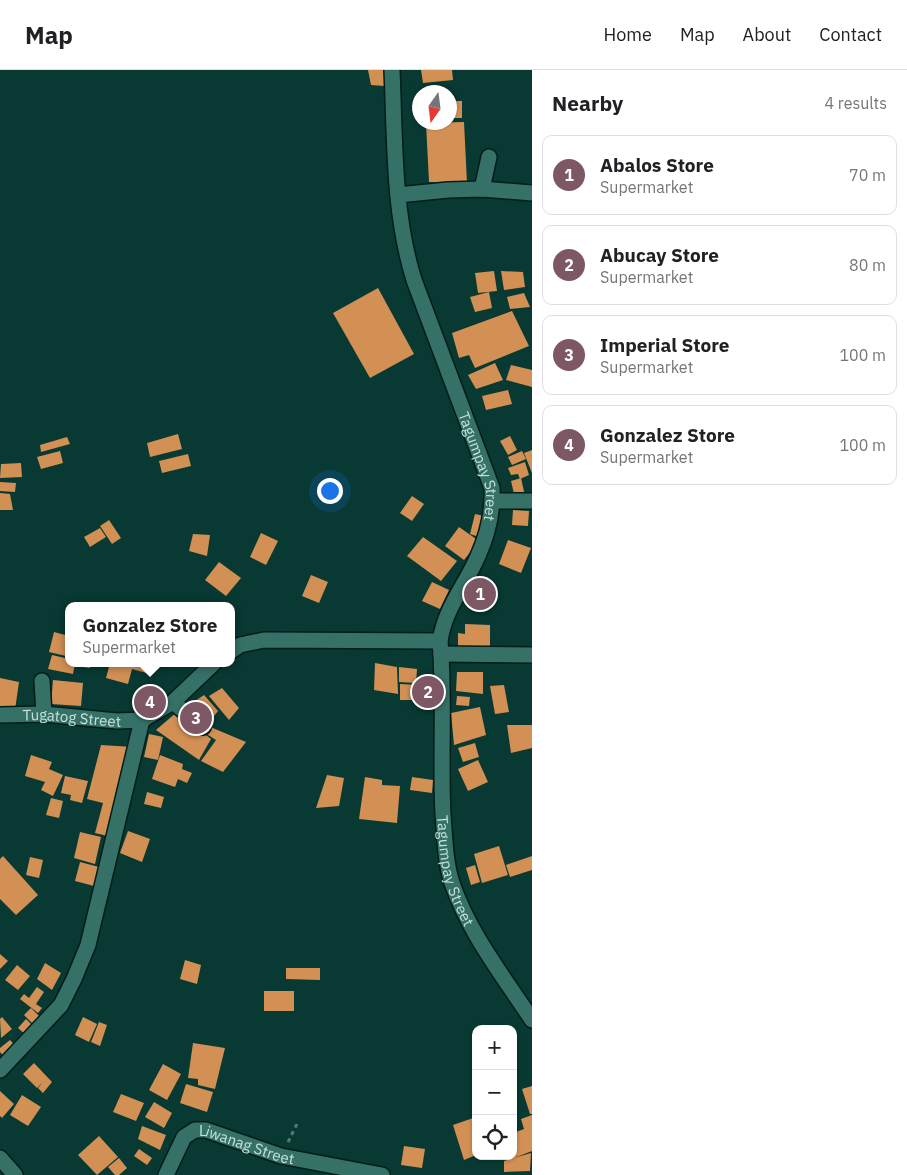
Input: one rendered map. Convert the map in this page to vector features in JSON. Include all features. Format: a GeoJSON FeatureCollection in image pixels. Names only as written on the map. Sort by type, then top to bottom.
{"type":"FeatureCollection","features":[{"type":"Feature","properties":{"kind":"street","name":"Tagumpay Street"},"geometry":{"type":"LineString","coordinates":[[392,70],[398,194],[407,256],[414,280],[487,471],[492,488],[493,501],[490,524],[478,557],[442,626],[442,796],[446,853],[451,881],[462,907],[480,941],[532,1020]]}},
{"type":"Feature","properties":{"kind":"street"},"geometry":{"type":"LineString","coordinates":[[482,189],[489,157]]}},
{"type":"Feature","properties":{"kind":"street"},"geometry":{"type":"LineString","coordinates":[[398,194],[482,189],[532,193]]}},
{"type":"Feature","properties":{"kind":"street"},"geometry":{"type":"LineString","coordinates":[[493,501],[532,501]]}},
{"type":"Feature","properties":{"kind":"street"},"geometry":{"type":"LineString","coordinates":[[235,648],[240,645],[264,640],[441,648],[532,655]]}},
{"type":"Feature","properties":{"kind":"street","name":"Tugatog Street"},"geometry":{"type":"LineString","coordinates":[[0,715],[44,714],[117,721],[142,720],[173,702],[210,667]]}},
{"type":"Feature","properties":{"kind":"street"},"geometry":{"type":"LineString","coordinates":[[42,681],[44,714]]}},
{"type":"Feature","properties":{"kind":"street"},"geometry":{"type":"LineString","coordinates":[[173,702],[203,727]]}},
{"type":"Feature","properties":{"kind":"street"},"geometry":{"type":"LineString","coordinates":[[0,1070],[61,1005],[88,945],[142,720]]}},
{"type":"Feature","properties":{"kind":"street","name":"Liwanag Street"},"geometry":{"type":"LineString","coordinates":[[166,1175],[184,1138],[194,1130],[206,1130],[281,1156],[382,1175]]}},
{"type":"Feature","properties":{"kind":"street"},"geometry":{"type":"LineString","coordinates":[[0,1158],[15,1175]]}},
{"type":"Feature","properties":{"kind":"path"},"geometry":{"type":"LineString","coordinates":[[281,1156],[298,1122]]}},
{"type":"Feature","properties":{"kind":"building"},"geometry":{"type":"Polygon","coordinates":[[[368,70],[387,70],[384,86],[371,85],[368,70]]]}},
{"type":"Feature","properties":{"kind":"building"},"geometry":{"type":"Polygon","coordinates":[[[421,70],[452,70],[453,80],[423,83],[421,70]]]}},
{"type":"Feature","properties":{"kind":"building"},"geometry":{"type":"Polygon","coordinates":[[[457,101],[462,101],[462,118],[457,118],[457,101]]]}},
{"type":"Feature","properties":{"kind":"building"},"geometry":{"type":"Polygon","coordinates":[[[457,122],[464,122],[467,183],[429,182],[426,130],[457,130],[457,122]]]}},
{"type":"Feature","properties":{"kind":"building"},"geometry":{"type":"Polygon","coordinates":[[[494,271],[497,291],[478,293],[475,273],[494,271]]]}},
{"type":"Feature","properties":{"kind":"building"},"geometry":{"type":"Polygon","coordinates":[[[501,271],[523,272],[525,287],[504,290],[501,271]]]}},
{"type":"Feature","properties":{"kind":"building"},"geometry":{"type":"Polygon","coordinates":[[[378,288],[414,354],[370,378],[333,313],[378,288]]]}},
{"type":"Feature","properties":{"kind":"building"},"geometry":{"type":"Polygon","coordinates":[[[489,292],[492,308],[475,312],[470,297],[489,292]]]}},
{"type":"Feature","properties":{"kind":"building"},"geometry":{"type":"Polygon","coordinates":[[[524,293],[530,307],[510,309],[507,297],[524,293]]]}},
{"type":"Feature","properties":{"kind":"building"},"geometry":{"type":"Polygon","coordinates":[[[512,311],[529,346],[475,368],[469,355],[459,358],[452,333],[512,311]]]}},
{"type":"Feature","properties":{"kind":"building"},"geometry":{"type":"Polygon","coordinates":[[[495,363],[503,380],[476,389],[468,375],[495,363]]]}},
{"type":"Feature","properties":{"kind":"building"},"geometry":{"type":"Polygon","coordinates":[[[511,365],[532,370],[532,387],[506,380],[511,365]]]}},
{"type":"Feature","properties":{"kind":"building"},"geometry":{"type":"Polygon","coordinates":[[[508,390],[512,404],[486,410],[482,396],[508,390]]]}},
{"type":"Feature","properties":{"kind":"building"},"geometry":{"type":"Polygon","coordinates":[[[178,434],[182,449],[150,457],[147,443],[178,434]]]}},
{"type":"Feature","properties":{"kind":"building"},"geometry":{"type":"Polygon","coordinates":[[[510,436],[517,450],[508,455],[500,441],[510,436]]]}},
{"type":"Feature","properties":{"kind":"building"},"geometry":{"type":"Polygon","coordinates":[[[67,437],[70,444],[41,452],[40,445],[67,437]]]}},
{"type":"Feature","properties":{"kind":"building"},"geometry":{"type":"Polygon","coordinates":[[[532,450],[532,473],[524,453],[532,450]]]}},
{"type":"Feature","properties":{"kind":"building"},"geometry":{"type":"Polygon","coordinates":[[[60,451],[63,463],[41,469],[37,457],[60,451]]]}},
{"type":"Feature","properties":{"kind":"building"},"geometry":{"type":"Polygon","coordinates":[[[522,451],[526,459],[512,465],[508,457],[522,451]]]}},
{"type":"Feature","properties":{"kind":"building"},"geometry":{"type":"Polygon","coordinates":[[[188,454],[191,466],[162,473],[159,461],[188,454]]]}},
{"type":"Feature","properties":{"kind":"building"},"geometry":{"type":"Polygon","coordinates":[[[525,462],[529,475],[520,479],[518,474],[511,475],[508,468],[525,462]]]}},
{"type":"Feature","properties":{"kind":"building"},"geometry":{"type":"Polygon","coordinates":[[[21,463],[22,477],[0,478],[1,464],[21,463]]]}},
{"type":"Feature","properties":{"kind":"building"},"geometry":{"type":"Polygon","coordinates":[[[521,478],[525,496],[515,498],[511,481],[521,478]]]}},
{"type":"Feature","properties":{"kind":"building"},"geometry":{"type":"Polygon","coordinates":[[[0,482],[16,483],[15,492],[0,491],[0,482]]]}},
{"type":"Feature","properties":{"kind":"building"},"geometry":{"type":"Polygon","coordinates":[[[0,493],[10,494],[13,510],[0,510],[0,493]]]}},
{"type":"Feature","properties":{"kind":"building"},"geometry":{"type":"Polygon","coordinates":[[[412,496],[424,504],[412,521],[400,513],[412,496]]]}},
{"type":"Feature","properties":{"kind":"building"},"geometry":{"type":"Polygon","coordinates":[[[513,510],[529,511],[528,526],[512,525],[513,510]]]}},
{"type":"Feature","properties":{"kind":"building"},"geometry":{"type":"Polygon","coordinates":[[[475,514],[484,516],[479,537],[470,534],[475,514]]]}},
{"type":"Feature","properties":{"kind":"building"},"geometry":{"type":"Polygon","coordinates":[[[109,520],[121,538],[112,544],[100,526],[109,520]]]}},
{"type":"Feature","properties":{"kind":"building"},"geometry":{"type":"Polygon","coordinates":[[[459,527],[479,541],[464,560],[445,546],[459,527]]]}},
{"type":"Feature","properties":{"kind":"building"},"geometry":{"type":"Polygon","coordinates":[[[100,528],[106,537],[90,547],[84,537],[100,528]]]}},
{"type":"Feature","properties":{"kind":"building"},"geometry":{"type":"Polygon","coordinates":[[[261,533],[278,541],[266,565],[250,557],[261,533]]]}},
{"type":"Feature","properties":{"kind":"building"},"geometry":{"type":"Polygon","coordinates":[[[193,534],[210,535],[207,556],[189,551],[193,534]]]}},
{"type":"Feature","properties":{"kind":"building"},"geometry":{"type":"Polygon","coordinates":[[[423,537],[457,561],[441,581],[407,556],[423,537]]]}},
{"type":"Feature","properties":{"kind":"building"},"geometry":{"type":"Polygon","coordinates":[[[508,540],[531,548],[521,573],[499,564],[508,540]]]}},
{"type":"Feature","properties":{"kind":"building"},"geometry":{"type":"Polygon","coordinates":[[[219,562],[241,578],[226,596],[205,580],[219,562]]]}},
{"type":"Feature","properties":{"kind":"building"},"geometry":{"type":"Polygon","coordinates":[[[311,575],[328,582],[319,603],[302,596],[311,575]]]}},
{"type":"Feature","properties":{"kind":"building"},"geometry":{"type":"Polygon","coordinates":[[[432,582],[449,590],[440,609],[422,601],[432,582]]]}},
{"type":"Feature","properties":{"kind":"building"},"geometry":{"type":"Polygon","coordinates":[[[465,624],[490,625],[490,648],[458,650],[458,633],[465,634],[465,624]]]}},
{"type":"Feature","properties":{"kind":"building"},"geometry":{"type":"Polygon","coordinates":[[[54,632],[65,635],[65,656],[49,652],[54,632]]]}},
{"type":"Feature","properties":{"kind":"building"},"geometry":{"type":"Polygon","coordinates":[[[52,655],[65,658],[65,667],[74,667],[73,674],[48,669],[52,655]]]}},
{"type":"Feature","properties":{"kind":"building"},"geometry":{"type":"Polygon","coordinates":[[[375,663],[397,667],[398,694],[374,690],[375,663]]]}},
{"type":"Feature","properties":{"kind":"building"},"geometry":{"type":"Polygon","coordinates":[[[109,667],[151,667],[150,674],[132,669],[128,684],[106,678],[109,667]]]}},
{"type":"Feature","properties":{"kind":"building"},"geometry":{"type":"Polygon","coordinates":[[[399,667],[417,669],[416,683],[399,682],[399,667]]]}},
{"type":"Feature","properties":{"kind":"building"},"geometry":{"type":"Polygon","coordinates":[[[457,672],[483,672],[483,694],[456,691],[457,672]]]}},
{"type":"Feature","properties":{"kind":"building"},"geometry":{"type":"Polygon","coordinates":[[[0,678],[19,682],[15,710],[0,708],[0,678]]]}},
{"type":"Feature","properties":{"kind":"building"},"geometry":{"type":"Polygon","coordinates":[[[53,680],[83,683],[81,706],[51,704],[53,680]]]}},
{"type":"Feature","properties":{"kind":"building"},"geometry":{"type":"Polygon","coordinates":[[[400,684],[418,685],[419,700],[400,700],[400,684]]]}},
{"type":"Feature","properties":{"kind":"building"},"geometry":{"type":"Polygon","coordinates":[[[504,685],[509,712],[495,714],[490,686],[504,685]]]}},
{"type":"Feature","properties":{"kind":"building"},"geometry":{"type":"Polygon","coordinates":[[[222,688],[239,708],[229,720],[209,696],[222,688]]]}},
{"type":"Feature","properties":{"kind":"building"},"geometry":{"type":"Polygon","coordinates":[[[204,695],[218,711],[207,725],[186,707],[204,695]]]}},
{"type":"Feature","properties":{"kind":"building"},"geometry":{"type":"Polygon","coordinates":[[[457,696],[470,697],[469,706],[456,705],[457,696]]]}},
{"type":"Feature","properties":{"kind":"building"},"geometry":{"type":"Polygon","coordinates":[[[480,707],[486,735],[454,745],[451,713],[480,707]]]}},
{"type":"Feature","properties":{"kind":"building"},"geometry":{"type":"Polygon","coordinates":[[[177,712],[211,739],[199,760],[156,730],[177,712]]]}},
{"type":"Feature","properties":{"kind":"building"},"geometry":{"type":"Polygon","coordinates":[[[507,725],[532,725],[532,748],[511,753],[507,725]]]}},
{"type":"Feature","properties":{"kind":"building"},"geometry":{"type":"Polygon","coordinates":[[[208,726],[246,742],[223,772],[201,761],[216,740],[205,733],[208,726]]]}},
{"type":"Feature","properties":{"kind":"building"},"geometry":{"type":"Polygon","coordinates":[[[149,734],[163,737],[158,760],[144,757],[149,734]]]}},
{"type":"Feature","properties":{"kind":"building"},"geometry":{"type":"Polygon","coordinates":[[[475,743],[479,757],[463,762],[458,748],[475,743]]]}},
{"type":"Feature","properties":{"kind":"building"},"geometry":{"type":"Polygon","coordinates":[[[101,745],[133,747],[112,837],[95,833],[103,803],[87,799],[101,745]]]}},
{"type":"Feature","properties":{"kind":"building"},"geometry":{"type":"Polygon","coordinates":[[[31,755],[52,762],[49,769],[63,775],[53,796],[41,790],[45,782],[25,776],[31,755]]]}},
{"type":"Feature","properties":{"kind":"building"},"geometry":{"type":"Polygon","coordinates":[[[160,755],[183,764],[182,769],[192,773],[187,783],[178,779],[175,787],[152,779],[160,755]]]}},
{"type":"Feature","properties":{"kind":"building"},"geometry":{"type":"Polygon","coordinates":[[[478,760],[488,782],[468,791],[458,769],[478,760]]]}},
{"type":"Feature","properties":{"kind":"building"},"geometry":{"type":"Polygon","coordinates":[[[327,775],[344,778],[339,806],[316,808],[327,775]]]}},
{"type":"Feature","properties":{"kind":"building"},"geometry":{"type":"Polygon","coordinates":[[[65,776],[88,781],[82,803],[70,800],[71,795],[61,793],[65,776]]]}},
{"type":"Feature","properties":{"kind":"building"},"geometry":{"type":"Polygon","coordinates":[[[365,777],[382,780],[382,785],[400,786],[397,823],[359,819],[365,777]]]}},
{"type":"Feature","properties":{"kind":"building"},"geometry":{"type":"Polygon","coordinates":[[[412,777],[433,780],[432,793],[410,790],[412,777]]]}},
{"type":"Feature","properties":{"kind":"building"},"geometry":{"type":"Polygon","coordinates":[[[147,792],[164,797],[161,808],[144,804],[147,792]]]}},
{"type":"Feature","properties":{"kind":"building"},"geometry":{"type":"Polygon","coordinates":[[[51,798],[63,801],[59,818],[46,815],[51,798]]]}},
{"type":"Feature","properties":{"kind":"building"},"geometry":{"type":"Polygon","coordinates":[[[128,831],[150,839],[142,862],[120,853],[128,831]]]}},
{"type":"Feature","properties":{"kind":"building"},"geometry":{"type":"Polygon","coordinates":[[[80,832],[101,837],[95,864],[74,858],[80,832]]]}},
{"type":"Feature","properties":{"kind":"building"},"geometry":{"type":"Polygon","coordinates":[[[499,846],[508,875],[482,883],[474,854],[499,846]]]}},
{"type":"Feature","properties":{"kind":"building"},"geometry":{"type":"Polygon","coordinates":[[[3,856],[38,895],[16,915],[0,899],[0,859],[3,856]]]}},
{"type":"Feature","properties":{"kind":"building"},"geometry":{"type":"Polygon","coordinates":[[[532,856],[532,870],[510,877],[506,865],[532,856]]]}},
{"type":"Feature","properties":{"kind":"building"},"geometry":{"type":"Polygon","coordinates":[[[30,857],[43,860],[39,878],[26,875],[30,857]]]}},
{"type":"Feature","properties":{"kind":"building"},"geometry":{"type":"Polygon","coordinates":[[[80,862],[99,867],[94,886],[75,881],[80,862]]]}},
{"type":"Feature","properties":{"kind":"building"},"geometry":{"type":"Polygon","coordinates":[[[475,865],[480,882],[471,885],[466,868],[475,865]]]}},
{"type":"Feature","properties":{"kind":"building"},"geometry":{"type":"Polygon","coordinates":[[[0,954],[8,961],[0,969],[0,954]]]}},
{"type":"Feature","properties":{"kind":"building"},"geometry":{"type":"Polygon","coordinates":[[[185,960],[201,965],[197,984],[180,979],[185,960]]]}},
{"type":"Feature","properties":{"kind":"building"},"geometry":{"type":"Polygon","coordinates":[[[45,963],[61,973],[52,990],[37,979],[45,963]]]}},
{"type":"Feature","properties":{"kind":"building"},"geometry":{"type":"Polygon","coordinates":[[[17,965],[30,976],[18,990],[5,980],[17,965]]]}},
{"type":"Feature","properties":{"kind":"building"},"geometry":{"type":"Polygon","coordinates":[[[286,968],[320,968],[320,980],[286,979],[286,968]]]}},
{"type":"Feature","properties":{"kind":"building"},"geometry":{"type":"Polygon","coordinates":[[[37,987],[44,992],[36,1004],[42,1008],[38,1013],[20,999],[24,994],[29,998],[37,987]]]}},
{"type":"Feature","properties":{"kind":"building"},"geometry":{"type":"Polygon","coordinates":[[[264,991],[294,991],[294,1011],[264,1011],[264,991]]]}},
{"type":"Feature","properties":{"kind":"building"},"geometry":{"type":"Polygon","coordinates":[[[31,1008],[43,1020],[36,1027],[24,1015],[31,1008]]]}},
{"type":"Feature","properties":{"kind":"building"},"geometry":{"type":"Polygon","coordinates":[[[2,1017],[12,1029],[1,1038],[0,1019],[2,1017]]]}},
{"type":"Feature","properties":{"kind":"building"},"geometry":{"type":"Polygon","coordinates":[[[83,1017],[97,1024],[89,1042],[75,1035],[83,1017]]]}},
{"type":"Feature","properties":{"kind":"building"},"geometry":{"type":"Polygon","coordinates":[[[26,1019],[35,1028],[27,1036],[18,1028],[26,1019]]]}},
{"type":"Feature","properties":{"kind":"building"},"geometry":{"type":"Polygon","coordinates":[[[99,1022],[107,1025],[100,1046],[91,1042],[99,1022]]]}},
{"type":"Feature","properties":{"kind":"building"},"geometry":{"type":"Polygon","coordinates":[[[10,1040],[19,1050],[7,1060],[0,1052],[0,1048],[10,1040]]]}},
{"type":"Feature","properties":{"kind":"building"},"geometry":{"type":"Polygon","coordinates":[[[193,1043],[225,1048],[215,1089],[198,1085],[198,1079],[188,1078],[193,1043]]]}},
{"type":"Feature","properties":{"kind":"building"},"geometry":{"type":"Polygon","coordinates":[[[34,1063],[52,1082],[43,1093],[38,1088],[43,1082],[37,1088],[23,1074],[34,1063]]]}},
{"type":"Feature","properties":{"kind":"building"},"geometry":{"type":"Polygon","coordinates":[[[163,1064],[181,1074],[167,1100],[149,1090],[163,1064]]]}},
{"type":"Feature","properties":{"kind":"building"},"geometry":{"type":"Polygon","coordinates":[[[186,1084],[213,1092],[207,1112],[180,1103],[186,1084]]]}},
{"type":"Feature","properties":{"kind":"building"},"geometry":{"type":"Polygon","coordinates":[[[532,1086],[532,1114],[530,1114],[522,1089],[532,1086]]]}},
{"type":"Feature","properties":{"kind":"building"},"geometry":{"type":"Polygon","coordinates":[[[0,1091],[14,1104],[2,1118],[0,1116],[0,1091]]]}},
{"type":"Feature","properties":{"kind":"building"},"geometry":{"type":"Polygon","coordinates":[[[121,1094],[144,1103],[136,1121],[113,1112],[121,1094]]]}},
{"type":"Feature","properties":{"kind":"building"},"geometry":{"type":"Polygon","coordinates":[[[22,1095],[41,1107],[28,1126],[10,1115],[22,1095]]]}},
{"type":"Feature","properties":{"kind":"building"},"geometry":{"type":"Polygon","coordinates":[[[154,1102],[172,1113],[164,1128],[145,1117],[154,1102]]]}},
{"type":"Feature","properties":{"kind":"building"},"geometry":{"type":"Polygon","coordinates":[[[532,1115],[532,1151],[517,1157],[517,1132],[524,1129],[521,1119],[532,1115]]]}},
{"type":"Feature","properties":{"kind":"building"},"geometry":{"type":"Polygon","coordinates":[[[472,1118],[472,1157],[464,1160],[453,1125],[472,1118]]]}},
{"type":"Feature","properties":{"kind":"building"},"geometry":{"type":"Polygon","coordinates":[[[142,1126],[166,1135],[160,1150],[138,1139],[142,1126]]]}},
{"type":"Feature","properties":{"kind":"building"},"geometry":{"type":"Polygon","coordinates":[[[99,1136],[118,1157],[97,1175],[78,1155],[99,1136]]]}},
{"type":"Feature","properties":{"kind":"building"},"geometry":{"type":"Polygon","coordinates":[[[404,1146],[425,1149],[422,1168],[401,1165],[404,1146]]]}},
{"type":"Feature","properties":{"kind":"building"},"geometry":{"type":"Polygon","coordinates":[[[139,1149],[152,1158],[147,1165],[134,1156],[139,1149]]]}},
{"type":"Feature","properties":{"kind":"building"},"geometry":{"type":"Polygon","coordinates":[[[531,1153],[530,1171],[504,1172],[504,1161],[517,1160],[517,1157],[531,1153]]]}},
{"type":"Feature","properties":{"kind":"building"},"geometry":{"type":"Polygon","coordinates":[[[119,1158],[127,1168],[119,1175],[115,1175],[108,1167],[119,1158]]]}},
{"type":"Feature","properties":{"kind":"place","name":"Abalos Store"},"geometry":{"type":"Point","coordinates":[480,594]}},
{"type":"Feature","properties":{"kind":"place","name":"Abucay Store"},"geometry":{"type":"Point","coordinates":[428,692]}},
{"type":"Feature","properties":{"kind":"place","name":"Gonzalez Store"},"geometry":{"type":"Point","coordinates":[150,702]}},
{"type":"Feature","properties":{"kind":"place","name":"Imperial Store"},"geometry":{"type":"Point","coordinates":[196,718]}}]}
